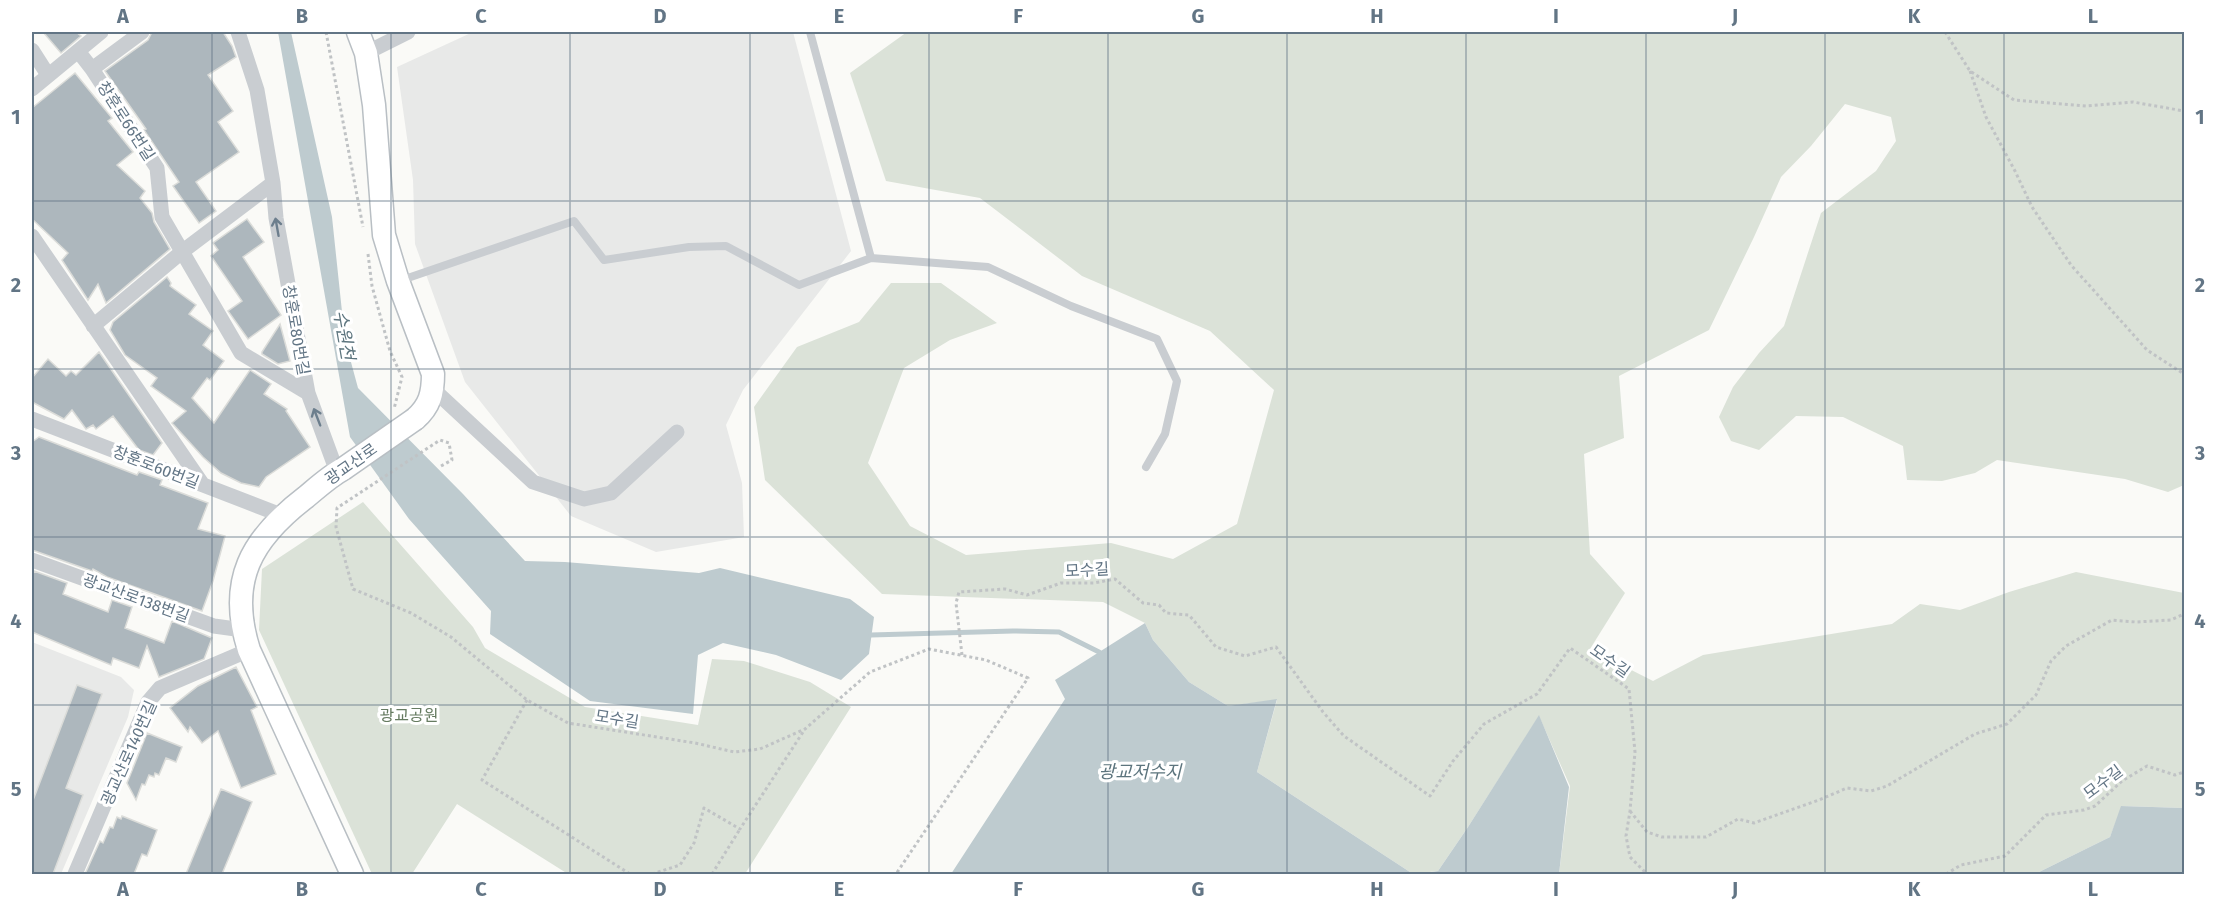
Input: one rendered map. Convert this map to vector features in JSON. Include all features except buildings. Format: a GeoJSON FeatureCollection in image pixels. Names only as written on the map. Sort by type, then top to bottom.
{"type":"FeatureCollection","features":[{"type":"Feature","properties":{"kind":"street"},"geometry":{"type":"LineString","coordinates":[[32,89],[101,32]]}},
{"type":"Feature","properties":{"kind":"street"},"geometry":{"type":"LineString","coordinates":[[92,69],[142,32]]}},
{"type":"Feature","properties":{"kind":"street","name":"창훈로80번길"},"geometry":{"type":"LineString","coordinates":[[238,32],[257,90],[273,183],[276,218],[308,393],[340,470]]}},
{"type":"Feature","properties":{"kind":"street"},"geometry":{"type":"LineString","coordinates":[[358,32],[366,53],[374,105],[384,235],[398,281],[433,374],[433,389],[533,482],[584,499],[611,493],[676,432]]}},
{"type":"Feature","properties":{"kind":"street"},"geometry":{"type":"LineString","coordinates":[[366,53],[408,32]]}},
{"type":"Feature","properties":{"kind":"street"},"geometry":{"type":"LineString","coordinates":[[32,50],[48,75]]}},
{"type":"Feature","properties":{"kind":"street","name":"창훈로66번길"},"geometry":{"type":"LineString","coordinates":[[78,51],[157,168],[162,217],[241,353],[308,393]]}},
{"type":"Feature","properties":{"kind":"street"},"geometry":{"type":"LineString","coordinates":[[93,326],[183,251],[273,183]]}},
{"type":"Feature","properties":{"kind":"street"},"geometry":{"type":"LineString","coordinates":[[32,236],[203,485]]}},
{"type":"Feature","properties":{"kind":"street","name":"광교산로"},"geometry":{"type":"LineString","coordinates":[[352,874],[246,640],[240,602],[243,578],[253,553],[265,534],[281,516],[340,470],[415,419],[423,412],[433,389]]}},
{"type":"Feature","properties":{"kind":"street","name":"창훈로60번길"},"geometry":{"type":"LineString","coordinates":[[32,419],[281,516]]}},
{"type":"Feature","properties":{"kind":"street","name":"광교산로138번길"},"geometry":{"type":"LineString","coordinates":[[32,560],[214,626],[246,640]]}},
{"type":"Feature","properties":{"kind":"street","name":"광교산로140번길"},"geometry":{"type":"LineString","coordinates":[[75,874],[148,702],[160,688],[246,640]]}},
{"type":"Feature","properties":{"kind":"lane"},"geometry":{"type":"LineString","coordinates":[[810,32],[871,258]]}},
{"type":"Feature","properties":{"kind":"lane"},"geometry":{"type":"LineString","coordinates":[[398,281],[574,221],[604,260],[689,247],[726,246],[799,285],[871,258],[988,267],[1071,306],[1157,339],[1177,381],[1165,434],[1146,467]]}},
{"type":"Feature","properties":{"kind":"path"},"geometry":{"type":"LineString","coordinates":[[1945,32],[1970,71],[1986,117],[2032,207],[2071,265],[2147,350],[2184,374]]}},
{"type":"Feature","properties":{"kind":"path"},"geometry":{"type":"LineString","coordinates":[[1970,71],[2014,100],[2086,106],[2133,102],[2184,111]]}},
{"type":"Feature","properties":{"kind":"path","name":"모수길"},"geometry":{"type":"LineString","coordinates":[[441,466],[452,460],[449,443],[440,440],[337,508],[336,527],[353,589],[411,613],[451,637],[528,700],[568,723],[695,743],[734,752],[759,749],[805,729],[870,672],[929,649],[962,655],[956,603],[959,592],[1005,588],[1027,595],[1061,582],[1094,583],[1115,579],[1143,603],[1159,605],[1166,613],[1189,615],[1216,647],[1245,656],[1276,647],[1311,696],[1344,736],[1430,796],[1453,761],[1484,724],[1537,694],[1570,648],[1629,689],[1635,752],[1626,836],[1630,857],[1647,874]]}},
{"type":"Feature","properties":{"kind":"path"},"geometry":{"type":"LineString","coordinates":[[1630,811],[1647,832],[1662,837],[1706,837],[1738,819],[1754,823],[1846,788],[1871,791],[1887,786],[1975,734],[2007,724],[2036,695],[2051,661],[2066,646],[2112,620],[2136,622],[2171,620],[2184,614]]}},
{"type":"Feature","properties":{"kind":"path"},"geometry":{"type":"LineString","coordinates":[[896,874],[1028,678],[986,660],[962,655]]}},
{"type":"Feature","properties":{"kind":"path"},"geometry":{"type":"LineString","coordinates":[[528,700],[482,780],[630,874]]}},
{"type":"Feature","properties":{"kind":"path"},"geometry":{"type":"LineString","coordinates":[[712,874],[805,729]]}},
{"type":"Feature","properties":{"kind":"path","name":"모수길"},"geometry":{"type":"LineString","coordinates":[[1946,874],[1961,865],[2005,856],[2046,815],[2084,810],[2094,806],[2122,781],[2147,766],[2175,775],[2184,772]]}},
{"type":"Feature","properties":{"kind":"path"},"geometry":{"type":"LineString","coordinates":[[652,874],[680,865],[694,843],[704,808],[740,830]]}},
{"type":"Feature","properties":{"kind":"shaded area"},"geometry":{"type":"Polygon","coordinates":[[[473,32],[793,32],[851,251],[743,390],[726,425],[742,483],[744,537],[656,552],[571,516],[465,382],[415,244],[413,180],[397,67],[473,32]]]}},
{"type":"Feature","properties":{"kind":"shaded area"},"geometry":{"type":"Polygon","coordinates":[[[32,642],[121,677],[134,690],[128,717],[61,874],[32,874],[32,642]]]}},
{"type":"Feature","properties":{"kind":"green space"},"geometry":{"type":"Polygon","coordinates":[[[907,32],[2184,32],[2184,485],[2168,492],[2125,479],[1997,460],[1975,473],[1942,481],[1907,480],[1903,446],[1843,417],[1796,416],[1759,450],[1731,441],[1719,417],[1733,387],[1759,353],[1784,326],[1821,213],[1876,171],[1896,141],[1891,117],[1845,104],[1811,146],[1781,177],[1709,330],[1619,376],[1624,438],[1584,454],[1590,554],[1625,593],[1590,649],[1653,681],[1703,655],[1892,624],[1920,604],[1960,610],[2009,592],[2076,572],[2184,593],[2184,808],[2122,806],[2110,837],[2035,874],[1559,874],[1570,786],[1539,716],[1438,871],[1413,874],[1257,772],[1277,700],[1228,706],[1189,682],[1153,640],[1145,623],[1103,602],[882,594],[765,480],[754,407],[797,347],[859,322],[891,283],[941,283],[997,323],[950,340],[904,368],[868,463],[910,526],[966,555],[1111,543],[1173,559],[1237,524],[1274,390],[1210,331],[1082,276],[980,198],[886,181],[850,73],[907,32]]]}},
{"type":"Feature","properties":{"kind":"green space","name":"광교공원"},"geometry":{"type":"Polygon","coordinates":[[[363,502],[473,627],[485,648],[585,707],[698,725],[712,659],[744,661],[810,682],[851,707],[745,874],[568,874],[457,804],[412,874],[372,874],[259,630],[262,569],[363,502]]]}},
{"type":"Feature","properties":{"kind":"water","name":"수원천"},"geometry":{"type":"Polygon","coordinates":[[[278,32],[291,32],[332,217],[345,340],[358,388],[463,494],[525,561],[699,573],[720,568],[850,599],[874,617],[869,654],[841,680],[776,655],[723,643],[698,655],[693,714],[590,701],[490,634],[491,611],[409,519],[350,437],[278,32]]]}},
{"type":"Feature","properties":{"kind":"water","name":"광교저수지"},"geometry":{"type":"Polygon","coordinates":[[[1145,623],[1153,640],[1189,682],[1228,706],[1277,699],[1257,772],[1413,874],[951,874],[1065,699],[1055,680],[1145,623]]]}},
{"type":"Feature","properties":{"kind":"water"},"geometry":{"type":"Polygon","coordinates":[[[1539,715],[1569,787],[1559,874],[1419,874],[1438,871],[1539,715]]]}},
{"type":"Feature","properties":{"kind":"water"},"geometry":{"type":"Polygon","coordinates":[[[2121,806],[2184,808],[2184,874],[2035,874],[2110,837],[2121,806]]]}},
{"type":"Feature","properties":{"kind":"waterway"},"geometry":{"type":"LineString","coordinates":[[871,635],[1059,632],[1099,652]]}}]}
